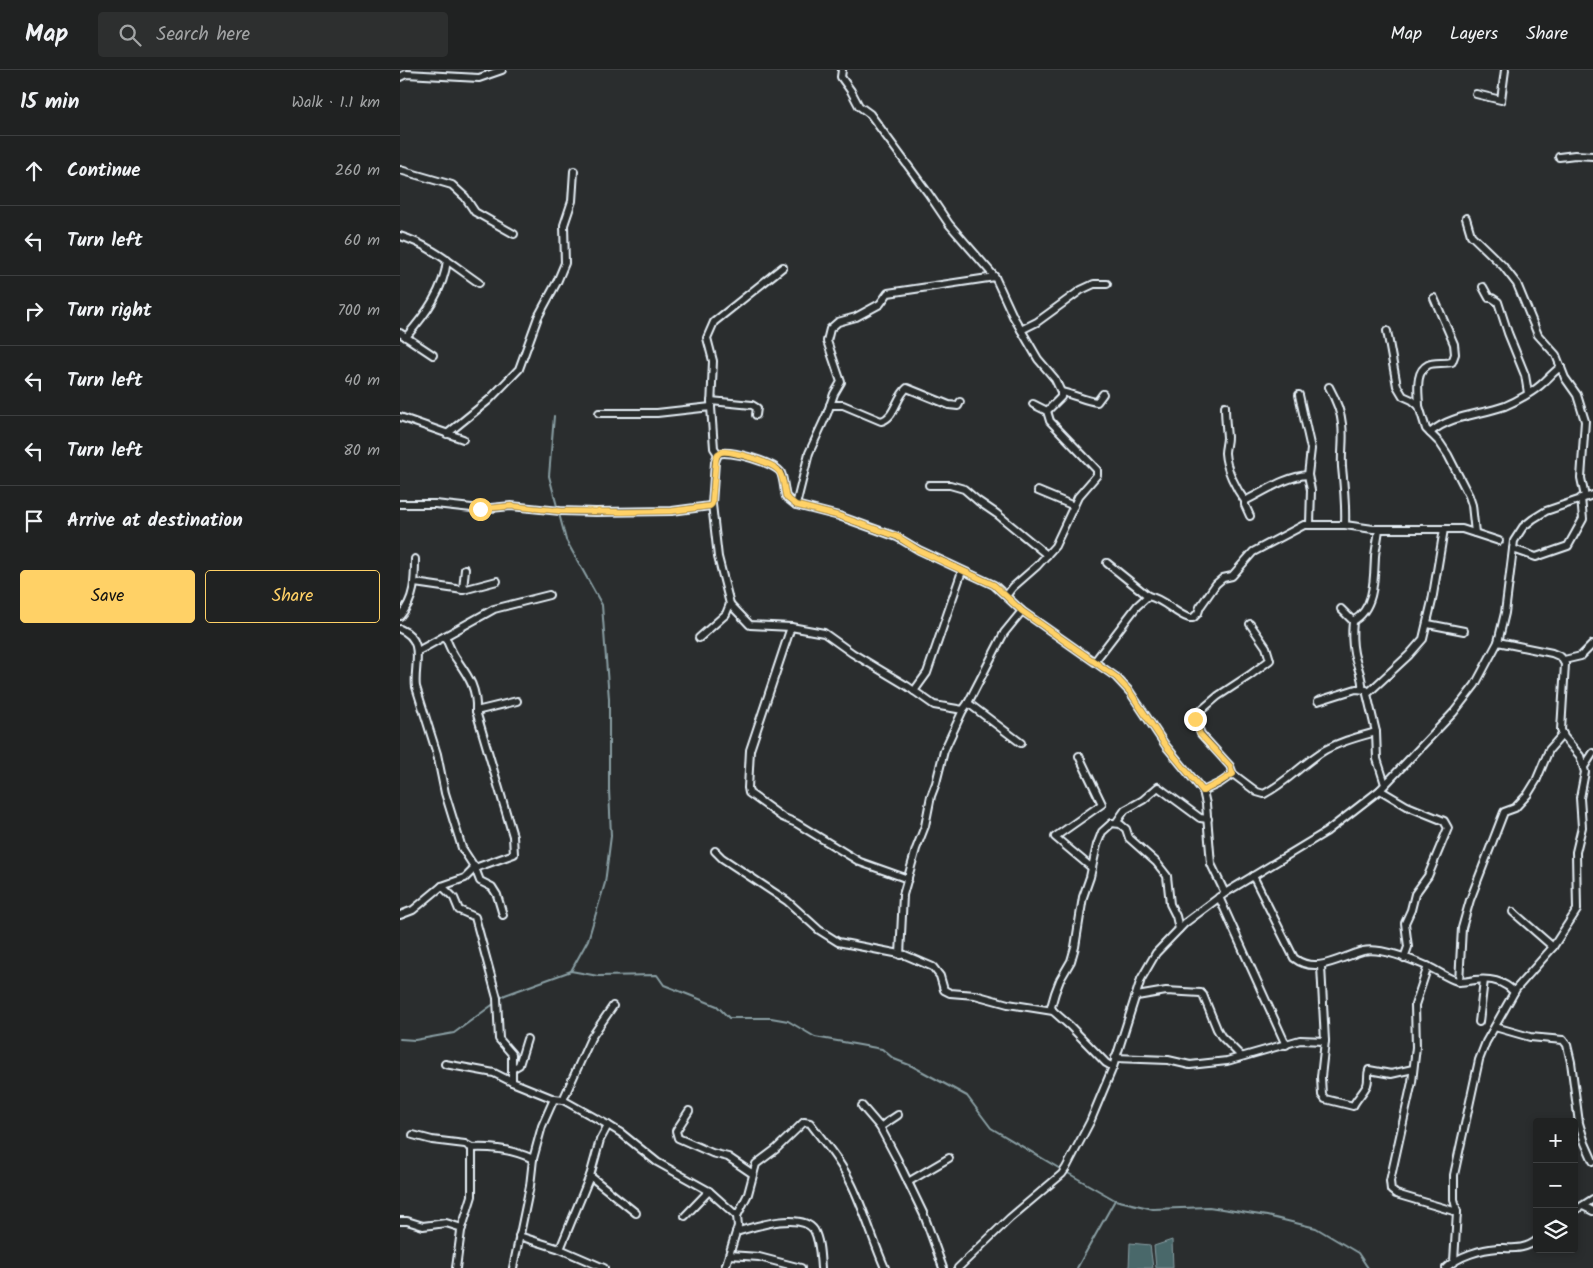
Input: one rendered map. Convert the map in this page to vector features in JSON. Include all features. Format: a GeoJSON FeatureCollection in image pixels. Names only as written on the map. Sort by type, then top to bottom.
{"type":"FeatureCollection","features":[{"type":"Feature","properties":{"kind":"street"},"geometry":{"type":"LineString","coordinates":[[400,77],[406,74],[479,78],[502,70]]}},
{"type":"Feature","properties":{"kind":"street"},"geometry":{"type":"LineString","coordinates":[[842,70],[840,76],[851,91],[858,106],[870,114],[949,224],[995,277],[1021,330],[1061,392],[1061,397],[1047,411]]}},
{"type":"Feature","properties":{"kind":"street"},"geometry":{"type":"LineString","coordinates":[[1476,94],[1501,100],[1505,70]]}},
{"type":"Feature","properties":{"kind":"street"},"geometry":{"type":"LineString","coordinates":[[1559,157],[1575,155],[1593,156]]}},
{"type":"Feature","properties":{"kind":"street"},"geometry":{"type":"LineString","coordinates":[[400,170],[452,185],[466,197],[475,212],[514,234]]}},
{"type":"Feature","properties":{"kind":"street"},"geometry":{"type":"LineString","coordinates":[[447,434],[489,400],[519,370],[538,318],[565,263],[564,225],[572,201],[574,171]]}},
{"type":"Feature","properties":{"kind":"street"},"geometry":{"type":"LineString","coordinates":[[1466,218],[1472,235],[1503,266],[1517,284],[1534,328],[1556,355],[1565,378],[1577,395],[1584,415],[1581,478],[1584,498],[1583,519],[1568,546],[1536,558],[1513,549]]}},
{"type":"Feature","properties":{"kind":"street"},"geometry":{"type":"LineString","coordinates":[[400,236],[414,240],[447,260],[478,283]]}},
{"type":"Feature","properties":{"kind":"street"},"geometry":{"type":"LineString","coordinates":[[433,355],[403,335],[430,308],[446,268],[447,260]]}},
{"type":"Feature","properties":{"kind":"street"},"geometry":{"type":"LineString","coordinates":[[718,454],[714,448],[711,404],[713,361],[707,338],[714,322],[783,267]]}},
{"type":"Feature","properties":{"kind":"street"},"geometry":{"type":"LineString","coordinates":[[796,505],[809,453],[841,382],[833,362],[828,341],[830,329],[838,322],[856,317],[880,304],[888,293],[995,277]]}},
{"type":"Feature","properties":{"kind":"street"},"geometry":{"type":"LineString","coordinates":[[1021,330],[1037,322],[1081,290],[1094,284],[1107,284]]}},
{"type":"Feature","properties":{"kind":"street"},"geometry":{"type":"LineString","coordinates":[[1483,287],[1489,298],[1498,302],[1525,375],[1528,393]]}},
{"type":"Feature","properties":{"kind":"street"},"geometry":{"type":"LineString","coordinates":[[1434,298],[1454,344],[1454,354],[1452,362],[1428,364],[1424,368],[1418,383],[1420,406],[1426,429],[1448,455],[1469,496],[1475,533]]}},
{"type":"Feature","properties":{"kind":"street"},"geometry":{"type":"LineString","coordinates":[[1387,331],[1397,386],[1403,396],[1420,406]]}},
{"type":"Feature","properties":{"kind":"street"},"geometry":{"type":"LineString","coordinates":[[1430,433],[1436,427],[1454,419],[1506,406],[1535,390],[1561,366]]}},
{"type":"Feature","properties":{"kind":"street"},"geometry":{"type":"LineString","coordinates":[[1329,387],[1342,422],[1345,525]]}},
{"type":"Feature","properties":{"kind":"street"},"geometry":{"type":"LineString","coordinates":[[830,406],[842,405],[881,421],[887,420],[898,398],[907,388],[949,405],[958,406],[960,402]]}},
{"type":"Feature","properties":{"kind":"street"},"geometry":{"type":"LineString","coordinates":[[1061,392],[1097,402],[1103,394]]}},
{"type":"Feature","properties":{"kind":"street"},"geometry":{"type":"LineString","coordinates":[[1300,395],[1311,449],[1308,475],[1311,490],[1310,524]]}},
{"type":"Feature","properties":{"kind":"street"},"geometry":{"type":"LineString","coordinates":[[599,413],[657,413],[711,404],[752,405],[757,408],[756,415]]}},
{"type":"Feature","properties":{"kind":"street"},"geometry":{"type":"LineString","coordinates":[[1006,596],[1013,587],[1047,556],[1061,536],[1078,497],[1096,478],[1097,470],[1050,420],[1047,411],[1033,404]]}},
{"type":"Feature","properties":{"kind":"street"},"geometry":{"type":"LineString","coordinates":[[1225,406],[1227,439],[1225,453],[1227,464],[1250,516]]}},
{"type":"Feature","properties":{"kind":"street"},"geometry":{"type":"LineString","coordinates":[[400,417],[463,440]]}},
{"type":"Feature","properties":{"kind":"street"},"geometry":{"type":"LineString","coordinates":[[718,454],[723,452],[731,453],[770,464],[781,473],[786,497],[796,505],[839,516],[898,537],[918,550],[994,585],[1022,611],[1116,677],[1130,692],[1166,746],[1203,791],[1208,819],[1211,864],[1222,895],[1286,1044]]}},
{"type":"Feature","properties":{"kind":"street"},"geometry":{"type":"LineString","coordinates":[[718,454],[715,462],[712,504],[718,557],[730,604],[750,625],[791,627],[824,633],[934,705],[963,710]]}},
{"type":"Feature","properties":{"kind":"street"},"geometry":{"type":"LineString","coordinates":[[1245,501],[1285,481],[1301,475],[1308,475]]}},
{"type":"Feature","properties":{"kind":"street"},"geometry":{"type":"LineString","coordinates":[[929,485],[950,485],[964,489],[1047,556]]}},
{"type":"Feature","properties":{"kind":"street"},"geometry":{"type":"LineString","coordinates":[[1038,490],[1074,506]]}},
{"type":"Feature","properties":{"kind":"street"},"geometry":{"type":"LineString","coordinates":[[958,1268],[1010,1218],[1064,1171],[1090,1122],[1113,1067],[1141,979],[1156,953],[1179,929],[1222,895],[1326,832],[1380,790],[1464,701],[1475,685],[1498,642],[1505,613],[1514,541],[1523,527],[1532,519],[1562,504],[1593,495]]}},
{"type":"Feature","properties":{"kind":"street"},"geometry":{"type":"LineString","coordinates":[[400,504],[435,504],[480,509],[511,506],[560,511],[596,512],[672,511],[710,506],[712,504]]}},
{"type":"Feature","properties":{"kind":"street"},"geometry":{"type":"LineString","coordinates":[[1107,563],[1148,596],[1165,603],[1185,617],[1193,618],[1216,584],[1223,578],[1232,576],[1260,546],[1304,525],[1345,525],[1379,529],[1462,529],[1499,541]]}},
{"type":"Feature","properties":{"kind":"street"},"geometry":{"type":"LineString","coordinates":[[1353,621],[1360,617],[1366,609],[1372,592],[1379,529]]}},
{"type":"Feature","properties":{"kind":"street"},"geometry":{"type":"LineString","coordinates":[[1385,784],[1377,759],[1376,732],[1367,694],[1369,690],[1416,648],[1423,639],[1428,624],[1444,529]]}},
{"type":"Feature","properties":{"kind":"street"},"geometry":{"type":"LineString","coordinates":[[400,616],[408,607],[416,583],[415,559]]}},
{"type":"Feature","properties":{"kind":"street"},"geometry":{"type":"LineString","coordinates":[[463,590],[465,569]]}},
{"type":"Feature","properties":{"kind":"street"},"geometry":{"type":"LineString","coordinates":[[914,691],[927,672],[962,571]]}},
{"type":"Feature","properties":{"kind":"street"},"geometry":{"type":"LineString","coordinates":[[416,583],[463,590],[497,581]]}},
{"type":"Feature","properties":{"kind":"street"},"geometry":{"type":"LineString","coordinates":[[418,651],[494,609],[549,595]]}},
{"type":"Feature","properties":{"kind":"street"},"geometry":{"type":"LineString","coordinates":[[1095,661],[1137,606],[1148,596]]}},
{"type":"Feature","properties":{"kind":"street"},"geometry":{"type":"LineString","coordinates":[[699,638],[726,614],[730,604]]}},
{"type":"Feature","properties":{"kind":"street"},"geometry":{"type":"LineString","coordinates":[[1341,609],[1353,621],[1354,652],[1358,672],[1363,683],[1362,689]]}},
{"type":"Feature","properties":{"kind":"street"},"geometry":{"type":"LineString","coordinates":[[900,955],[902,895],[925,826],[931,796],[944,751],[963,710],[1004,633],[1022,611]]}},
{"type":"Feature","properties":{"kind":"street"},"geometry":{"type":"LineString","coordinates":[[1250,624],[1266,647],[1270,660],[1218,696],[1198,713],[1195,719],[1200,734],[1230,766],[1233,774],[1257,792],[1264,794],[1289,780],[1323,751],[1336,744],[1376,732]]}},
{"type":"Feature","properties":{"kind":"street"},"geometry":{"type":"LineString","coordinates":[[1428,624],[1464,631]]}},
{"type":"Feature","properties":{"kind":"street"},"geometry":{"type":"LineString","coordinates":[[791,627],[750,750],[749,793],[782,817],[796,823],[860,862],[908,879]]}},
{"type":"Feature","properties":{"kind":"street"},"geometry":{"type":"LineString","coordinates":[[400,629],[410,636],[418,651],[416,687],[437,754],[445,793],[462,848],[475,868],[480,881],[492,887],[497,895],[503,916]]}},
{"type":"Feature","properties":{"kind":"street"},"geometry":{"type":"LineString","coordinates":[[400,915],[412,910],[442,886],[465,878],[475,868],[514,854],[513,836],[476,711],[473,688],[465,669],[454,656],[445,636]]}},
{"type":"Feature","properties":{"kind":"street"},"geometry":{"type":"LineString","coordinates":[[1498,642],[1552,653],[1564,660],[1581,656],[1593,644]]}},
{"type":"Feature","properties":{"kind":"street"},"geometry":{"type":"LineString","coordinates":[[1564,660],[1566,668],[1561,725],[1563,734],[1580,756],[1584,769],[1593,775]]}},
{"type":"Feature","properties":{"kind":"street"},"geometry":{"type":"LineString","coordinates":[[1318,701],[1362,689],[1369,690]]}},
{"type":"Feature","properties":{"kind":"street"},"geometry":{"type":"LineString","coordinates":[[476,711],[517,701]]}},
{"type":"Feature","properties":{"kind":"street"},"geometry":{"type":"LineString","coordinates":[[968,703],[1021,743]]}},
{"type":"Feature","properties":{"kind":"street"},"geometry":{"type":"LineString","coordinates":[[1459,982],[1462,928],[1470,900],[1494,839],[1499,821],[1504,812],[1515,808],[1528,794],[1536,781],[1549,750],[1563,734]]}},
{"type":"Feature","properties":{"kind":"street"},"geometry":{"type":"LineString","coordinates":[[1454,1261],[1457,1212],[1454,1199],[1456,1164],[1479,1060],[1514,992],[1533,968],[1554,947],[1578,908],[1576,852],[1582,827],[1580,798],[1584,769],[1593,753]]}},
{"type":"Feature","properties":{"kind":"street"},"geometry":{"type":"LineString","coordinates":[[1079,756],[1102,804],[1055,836],[1092,868]]}},
{"type":"Feature","properties":{"kind":"street"},"geometry":{"type":"LineString","coordinates":[[1203,791],[1233,774]]}},
{"type":"Feature","properties":{"kind":"street"},"geometry":{"type":"LineString","coordinates":[[1116,823],[1125,810],[1143,800],[1158,787],[1200,818],[1208,819]]}},
{"type":"Feature","properties":{"kind":"street"},"geometry":{"type":"LineString","coordinates":[[1380,790],[1407,806],[1444,821],[1448,828],[1428,876],[1415,894],[1405,923],[1408,947],[1404,958]]}},
{"type":"Feature","properties":{"kind":"street"},"geometry":{"type":"LineString","coordinates":[[1053,1011],[1051,1007],[1060,980],[1073,954],[1083,897],[1102,832],[1112,823],[1120,824],[1126,829],[1129,838],[1156,862],[1166,876],[1170,904],[1176,916],[1179,929]]}},
{"type":"Feature","properties":{"kind":"street"},"geometry":{"type":"LineString","coordinates":[[715,851],[722,858],[787,902],[819,930],[838,942],[900,955],[933,967],[940,976],[944,990],[950,993],[975,995],[1008,1004],[1053,1011],[1106,1063],[1113,1067]]}},
{"type":"Feature","properties":{"kind":"street"},"geometry":{"type":"LineString","coordinates":[[1253,876],[1294,958],[1309,965],[1321,966],[1369,950],[1428,966],[1459,982],[1484,980],[1501,983],[1514,992]]}},
{"type":"Feature","properties":{"kind":"street"},"geometry":{"type":"LineString","coordinates":[[442,886],[454,898],[460,910],[476,917],[498,1000],[499,1039],[512,1054],[512,1082]]}},
{"type":"Feature","properties":{"kind":"street"},"geometry":{"type":"LineString","coordinates":[[1513,912],[1554,947]]}},
{"type":"Feature","properties":{"kind":"street"},"geometry":{"type":"LineString","coordinates":[[1321,966],[1325,1041],[1321,1077],[1322,1095],[1325,1099],[1354,1106],[1356,1099],[1368,1084],[1368,1072],[1370,1070],[1391,1074],[1413,1069]]}},
{"type":"Feature","properties":{"kind":"street"},"geometry":{"type":"LineString","coordinates":[[1428,966],[1415,1006],[1416,1046],[1412,1082],[1390,1182],[1391,1190],[1396,1194],[1457,1212]]}},
{"type":"Feature","properties":{"kind":"street"},"geometry":{"type":"LineString","coordinates":[[1479,1022],[1484,980]]}},
{"type":"Feature","properties":{"kind":"street"},"geometry":{"type":"LineString","coordinates":[[1137,996],[1166,992],[1201,993],[1216,1029],[1241,1056]]}},
{"type":"Feature","properties":{"kind":"street"},"geometry":{"type":"LineString","coordinates":[[563,1100],[591,1038],[613,1006]]}},
{"type":"Feature","properties":{"kind":"street"},"geometry":{"type":"LineString","coordinates":[[1495,1027],[1530,1037],[1563,1040],[1571,1062],[1579,1123],[1584,1144],[1593,1161]]}},
{"type":"Feature","properties":{"kind":"street"},"geometry":{"type":"LineString","coordinates":[[512,1070],[519,1065],[527,1039]]}},
{"type":"Feature","properties":{"kind":"street"},"geometry":{"type":"LineString","coordinates":[[1115,1058],[1168,1060],[1190,1065],[1227,1061],[1300,1040],[1325,1041]]}},
{"type":"Feature","properties":{"kind":"street"},"geometry":{"type":"LineString","coordinates":[[445,1064],[494,1073],[554,1099],[563,1100],[621,1132],[657,1162],[709,1192],[737,1216]]}},
{"type":"Feature","properties":{"kind":"street"},"geometry":{"type":"LineString","coordinates":[[513,1268],[542,1126],[554,1099]]}},
{"type":"Feature","properties":{"kind":"street"},"geometry":{"type":"LineString","coordinates":[[862,1106],[880,1127],[908,1182],[924,1215],[943,1268]]}},
{"type":"Feature","properties":{"kind":"street"},"geometry":{"type":"LineString","coordinates":[[689,1111],[676,1131],[678,1138],[712,1153],[728,1157],[753,1174]]}},
{"type":"Feature","properties":{"kind":"street"},"geometry":{"type":"LineString","coordinates":[[880,1127],[898,1114]]}},
{"type":"Feature","properties":{"kind":"street"},"geometry":{"type":"LineString","coordinates":[[725,1268],[738,1226],[737,1216],[748,1194],[756,1164],[776,1149],[804,1122],[810,1123],[834,1155],[853,1186],[885,1268]]}},
{"type":"Feature","properties":{"kind":"street"},"geometry":{"type":"LineString","coordinates":[[560,1249],[590,1176],[600,1140],[608,1125]]}},
{"type":"Feature","properties":{"kind":"street"},"geometry":{"type":"LineString","coordinates":[[413,1135],[432,1140],[465,1144],[472,1148],[517,1152],[534,1159]]}},
{"type":"Feature","properties":{"kind":"street"},"geometry":{"type":"LineString","coordinates":[[456,1268],[462,1228],[472,1196],[472,1148]]}},
{"type":"Feature","properties":{"kind":"street"},"geometry":{"type":"LineString","coordinates":[[908,1182],[949,1158]]}},
{"type":"Feature","properties":{"kind":"street"},"geometry":{"type":"LineString","coordinates":[[590,1176],[636,1213]]}},
{"type":"Feature","properties":{"kind":"street"},"geometry":{"type":"LineString","coordinates":[[685,1216],[709,1192]]}},
{"type":"Feature","properties":{"kind":"street"},"geometry":{"type":"LineString","coordinates":[[1578,1209],[1593,1199]]}},
{"type":"Feature","properties":{"kind":"street"},"geometry":{"type":"LineString","coordinates":[[1583,1206],[1593,1211]]}},
{"type":"Feature","properties":{"kind":"street"},"geometry":{"type":"LineString","coordinates":[[400,1220],[423,1226],[446,1223],[462,1228]]}},
{"type":"Feature","properties":{"kind":"street"},"geometry":{"type":"LineString","coordinates":[[736,1232],[760,1225],[794,1220],[807,1224],[813,1229],[819,1246],[821,1268]]}},
{"type":"Feature","properties":{"kind":"street"},"geometry":{"type":"LineString","coordinates":[[519,1236],[560,1249],[604,1268]]}},
{"type":"Feature","properties":{"kind":"street"},"geometry":{"type":"LineString","coordinates":[[1446,1268],[1454,1261],[1491,1249],[1519,1248],[1533,1242]]}},
{"type":"Feature","properties":{"kind":"street"},"geometry":{"type":"LineString","coordinates":[[729,1255],[759,1257],[801,1268]]}},
{"type":"Feature","properties":{"kind":"water"},"geometry":{"type":"Polygon","coordinates":[[[1172,1240],[1173,1268],[1156,1268],[1154,1246],[1172,1240]]]}},
{"type":"Feature","properties":{"kind":"water"},"geometry":{"type":"Polygon","coordinates":[[[1130,1243],[1150,1245],[1153,1268],[1129,1268],[1130,1243]]]}},
{"type":"Feature","properties":{"kind":"waterway"},"geometry":{"type":"LineString","coordinates":[[554,416],[549,476],[566,540],[602,605],[609,699],[611,836],[605,883],[588,940],[571,971]]}},
{"type":"Feature","properties":{"kind":"waterway"},"geometry":{"type":"LineString","coordinates":[[498,1000],[505,995],[571,971],[598,976],[657,975],[664,985],[717,1006],[729,1018],[771,1018],[788,1021],[815,1037],[882,1049],[894,1059],[912,1066],[967,1096],[991,1128],[1062,1170]]}},
{"type":"Feature","properties":{"kind":"waterway"},"geometry":{"type":"LineString","coordinates":[[400,1039],[415,1040],[454,1033],[495,1003]]}},
{"type":"Feature","properties":{"kind":"waterway"},"geometry":{"type":"LineString","coordinates":[[1066,1172],[1115,1200],[1153,1209],[1209,1207],[1267,1216],[1316,1228],[1358,1253],[1368,1268]]}},
{"type":"Feature","properties":{"kind":"waterway"},"geometry":{"type":"LineString","coordinates":[[1077,1268],[1115,1200]]}},
{"type":"Feature","properties":{"kind":"route"},"geometry":{"type":"LineString","coordinates":[[480,509],[511,506],[560,511],[622,512],[672,511],[710,506],[712,504],[715,462],[718,454],[723,452],[731,453],[770,464],[781,473],[786,497],[796,505],[839,516],[898,537],[918,550],[994,585],[1022,611],[1074,649],[1095,661],[1116,677],[1130,692],[1166,746],[1203,791],[1233,774],[1230,766],[1200,734],[1195,719]]}}]}
